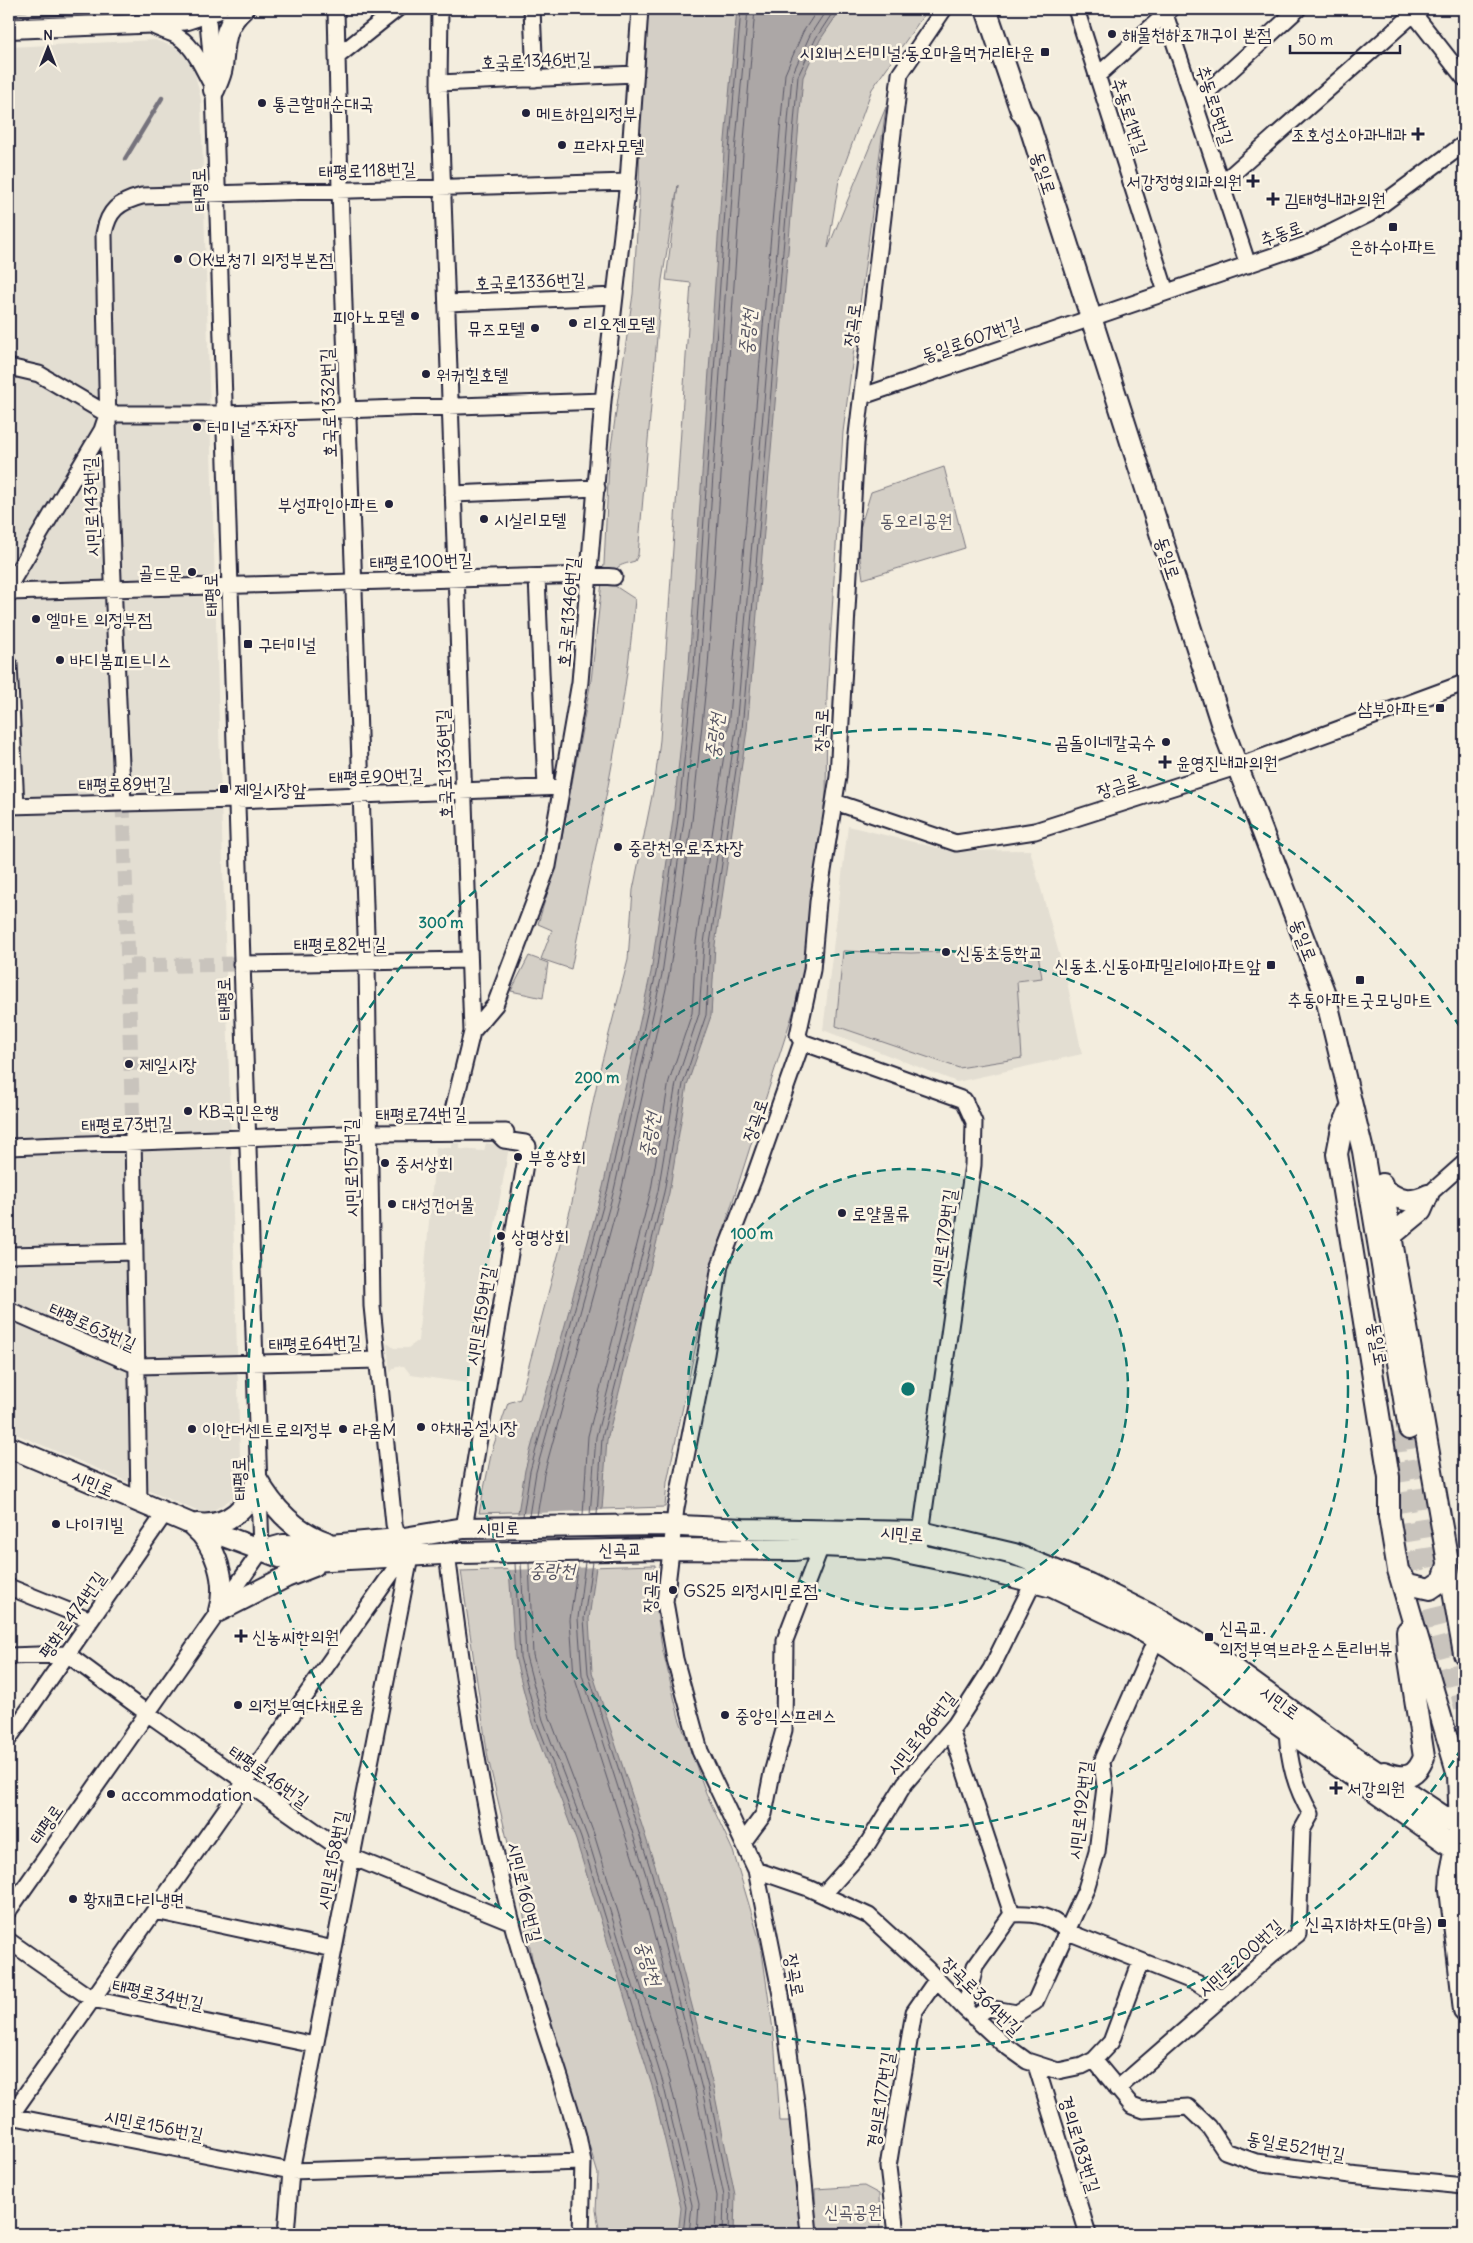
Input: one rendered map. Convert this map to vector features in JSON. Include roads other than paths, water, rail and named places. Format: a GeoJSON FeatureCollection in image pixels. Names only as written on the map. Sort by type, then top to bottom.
{"type":"FeatureCollection","features":[{"type":"Feature","properties":{"kind":"street"},"geometry":{"type":"LineString","coordinates":[[214,90],[222,68],[222,54],[226,33],[244,9]]}},
{"type":"Feature","properties":{"kind":"street","name":"호국로1332번길"},"geometry":{"type":"LineString","coordinates":[[336,9],[359,795]]}},
{"type":"Feature","properties":{"kind":"street"},"geometry":{"type":"LineString","coordinates":[[338,56],[397,9]]}},
{"type":"Feature","properties":{"kind":"street","name":"호국로1336번길"},"geometry":{"type":"LineString","coordinates":[[440,9],[439,83],[472,1032]]}},
{"type":"Feature","properties":{"kind":"street"},"geometry":{"type":"LineString","coordinates":[[532,9],[535,79]]}},
{"type":"Feature","properties":{"kind":"street","name":"호국로1346번길"},"geometry":{"type":"LineString","coordinates":[[448,1131],[472,1032],[495,1005],[548,866],[580,682],[603,401],[628,182],[640,9]]}},
{"type":"Feature","properties":{"kind":"street","name":"장곡로"},"geometry":{"type":"LineString","coordinates":[[809,2234],[798,2109],[781,1995],[756,1870],[700,1751],[675,1659],[665,1602],[667,1525],[706,1354],[720,1265],[802,1042],[798,1034],[812,970],[818,902],[834,802],[856,443],[900,74],[944,9]]}},
{"type":"Feature","properties":{"kind":"street","name":"동일로"},"geometry":{"type":"LineString","coordinates":[[986,9],[1021,112],[1028,121],[1236,767],[1325,994],[1350,1107],[1346,1154],[1401,1431]]}},
{"type":"Feature","properties":{"kind":"street","name":"추동로1번길"},"geometry":{"type":"LineString","coordinates":[[1076,9],[1166,292]]}},
{"type":"Feature","properties":{"kind":"street"},"geometry":{"type":"LineString","coordinates":[[1194,103],[1298,9]]}},
{"type":"Feature","properties":{"kind":"street"},"geometry":{"type":"LineString","coordinates":[[9,28],[148,23],[187,19],[211,10]]}},
{"type":"Feature","properties":{"kind":"street","name":"태평로"},"geometry":{"type":"LineString","coordinates":[[9,1910],[261,1551],[257,1479],[211,10]]}},
{"type":"Feature","properties":{"kind":"street"},"geometry":{"type":"LineString","coordinates":[[1221,184],[1414,10],[1464,78]]}},
{"type":"Feature","properties":{"kind":"street","name":"추동로5번길"},"geometry":{"type":"LineString","coordinates":[[1097,76],[1168,11],[1194,103],[1248,265]]}},
{"type":"Feature","properties":{"kind":"street"},"geometry":{"type":"LineString","coordinates":[[148,23],[159,31],[174,34],[183,41],[195,54],[214,90]]}},
{"type":"Feature","properties":{"kind":"street","name":"호국로1346번길"},"geometry":{"type":"LineString","coordinates":[[439,83],[635,74]]}},
{"type":"Feature","properties":{"kind":"street","name":"추동로"},"geometry":{"type":"LineString","coordinates":[[1091,317],[1308,244],[1347,226],[1406,188],[1464,144]]}},
{"type":"Feature","properties":{"kind":"street","name":"태평로118번길"},"geometry":{"type":"LineString","coordinates":[[111,211],[124,201],[142,196],[628,182]]}},
{"type":"Feature","properties":{"kind":"street","name":"시민로143번길"},"geometry":{"type":"LineString","coordinates":[[111,211],[104,234],[107,414],[112,589],[123,803]]}},
{"type":"Feature","properties":{"kind":"street","name":"호국로1336번길"},"geometry":{"type":"LineString","coordinates":[[446,303],[615,296]]}},
{"type":"Feature","properties":{"kind":"street","name":"동일로607번길"},"geometry":{"type":"LineString","coordinates":[[863,396],[1091,317]]}},
{"type":"Feature","properties":{"kind":"street"},"geometry":{"type":"LineString","coordinates":[[9,367],[39,374],[107,414],[224,414],[603,401]]}},
{"type":"Feature","properties":{"kind":"street"},"geometry":{"type":"LineString","coordinates":[[9,586],[102,430],[107,414]]}},
{"type":"Feature","properties":{"kind":"street"},"geometry":{"type":"LineString","coordinates":[[453,494],[597,488]]}},
{"type":"Feature","properties":{"kind":"street","name":"태평로100번길"},"geometry":{"type":"LineString","coordinates":[[9,592],[590,575],[614,576]]}},
{"type":"Feature","properties":{"kind":"street"},"geometry":{"type":"LineString","coordinates":[[537,577],[546,788]]}},
{"type":"Feature","properties":{"kind":"street","name":"태평로89번길"},"geometry":{"type":"LineString","coordinates":[[9,664],[12,806],[236,800]]}},
{"type":"Feature","properties":{"kind":"street","name":"장금로"},"geometry":{"type":"LineString","coordinates":[[834,802],[956,842],[1035,831],[1236,767],[1464,683]]}},
{"type":"Feature","properties":{"kind":"street","name":"태평로90번길"},"geometry":{"type":"LineString","coordinates":[[236,800],[562,787]]}},
{"type":"Feature","properties":{"kind":"street","name":"시민로157번길"},"geometry":{"type":"LineString","coordinates":[[359,795],[367,963],[372,1306],[394,1524],[404,1551]]}},
{"type":"Feature","properties":{"kind":"street","name":"태평로82번길"},"geometry":{"type":"LineString","coordinates":[[242,964],[469,960]]}},
{"type":"Feature","properties":{"kind":"street","name":"시민로179번길"},"geometry":{"type":"LineString","coordinates":[[802,1042],[964,1100],[974,1122],[973,1165],[918,1554]]}},
{"type":"Feature","properties":{"kind":"street"},"geometry":{"type":"LineString","coordinates":[[1359,1760],[1404,1778],[1414,1774],[1424,1757],[1390,1516],[1389,1477],[1337,1154],[1342,1128],[1350,1107],[1363,1121],[1374,1153],[1392,1235],[1464,1654]]}},
{"type":"Feature","properties":{"kind":"street","name":"태평로74번길"},"geometry":{"type":"LineString","coordinates":[[247,1139],[369,1133],[501,1132]]}},
{"type":"Feature","properties":{"kind":"street","name":"시민로159번길"},"geometry":{"type":"LineString","coordinates":[[464,1528],[528,1146],[525,1143],[504,1140],[501,1132]]}},
{"type":"Feature","properties":{"kind":"street"},"geometry":{"type":"LineString","coordinates":[[133,1138],[139,1503]]}},
{"type":"Feature","properties":{"kind":"street","name":"태평로73번길"},"geometry":{"type":"LineString","coordinates":[[9,1147],[133,1138],[247,1139]]}},
{"type":"Feature","properties":{"kind":"street"},"geometry":{"type":"LineString","coordinates":[[1382,1189],[1398,1199],[1413,1201],[1428,1195],[1464,1163]]}},
{"type":"Feature","properties":{"kind":"street"},"geometry":{"type":"LineString","coordinates":[[1392,1235],[1420,1211],[1428,1195]]}},
{"type":"Feature","properties":{"kind":"street"},"geometry":{"type":"LineString","coordinates":[[9,1255],[135,1252]]}},
{"type":"Feature","properties":{"kind":"street","name":"태평로63번길"},"geometry":{"type":"LineString","coordinates":[[9,1310],[138,1366],[254,1364]]}},
{"type":"Feature","properties":{"kind":"street","name":"태평로64번길"},"geometry":{"type":"LineString","coordinates":[[254,1364],[378,1360]]}},
{"type":"Feature","properties":{"kind":"street","name":"시민로"},"geometry":{"type":"LineString","coordinates":[[9,1447],[139,1503],[294,1562],[328,1552],[404,1551],[453,1553]]}},
{"type":"Feature","properties":{"kind":"street"},"geometry":{"type":"LineString","coordinates":[[190,1523],[205,1526],[227,1520],[244,1506],[250,1498],[257,1479]]}},
{"type":"Feature","properties":{"kind":"street"},"geometry":{"type":"LineString","coordinates":[[219,1611],[286,1577],[328,1552],[299,1530],[268,1498],[257,1479]]}},
{"type":"Feature","properties":{"kind":"street","name":"평화로474번길"},"geometry":{"type":"LineString","coordinates":[[9,1738],[165,1513]]}},
{"type":"Feature","properties":{"kind":"street"},"geometry":{"type":"LineString","coordinates":[[190,1523],[207,1540],[220,1575],[223,1598],[219,1611]]}},
{"type":"Feature","properties":{"kind":"street","name":"시민로"},"geometry":{"type":"LineString","coordinates":[[404,1551],[464,1528],[667,1525],[743,1530],[921,1532],[1014,1554],[1089,1584],[1150,1614],[1194,1640],[1359,1760],[1462,1829]]}},
{"type":"Feature","properties":{"kind":"street"},"geometry":{"type":"LineString","coordinates":[[744,1841],[764,1814],[772,1773],[784,1730],[785,1640],[820,1546]]}},
{"type":"Feature","properties":{"kind":"street","name":"시민로"},"geometry":{"type":"LineString","coordinates":[[666,1549],[794,1550],[820,1546],[891,1550],[972,1566],[1057,1589],[1088,1602],[1156,1639],[1460,1852]]}},
{"type":"Feature","properties":{"kind":"street","name":"신곡교"},"geometry":{"type":"LineString","coordinates":[[453,1553],[666,1549]]}},
{"type":"Feature","properties":{"kind":"street","name":"시민로156번길"},"geometry":{"type":"LineString","coordinates":[[291,2171],[10,2117],[404,1551]]}},
{"type":"Feature","properties":{"kind":"street","name":"시민로158번길"},"geometry":{"type":"LineString","coordinates":[[286,2234],[291,2171],[352,1857],[404,1551]]}},
{"type":"Feature","properties":{"kind":"street","name":"시민로160번길"},"geometry":{"type":"LineString","coordinates":[[453,1553],[466,1700],[512,1922],[552,2057],[570,2107],[583,2162],[580,2234]]}},
{"type":"Feature","properties":{"kind":"street"},"geometry":{"type":"LineString","coordinates":[[1398,1570],[1402,1579],[1408,1584],[1430,1589],[1438,1585],[1445,1578],[1449,1562]]}},
{"type":"Feature","properties":{"kind":"street"},"geometry":{"type":"LineString","coordinates":[[1398,1570],[1413,1627],[1454,1756],[1459,1788],[1462,1829],[1460,1852],[1451,1872],[1450,1888],[1463,1994]]}},
{"type":"Feature","properties":{"kind":"street","name":"시민로186번길"},"geometry":{"type":"LineString","coordinates":[[823,1895],[865,1848],[905,1783],[951,1730],[991,1669],[1033,1584]]}},
{"type":"Feature","properties":{"kind":"street"},"geometry":{"type":"LineString","coordinates":[[9,1587],[91,1620]]}},
{"type":"Feature","properties":{"kind":"street","name":"시민로192번길"},"geometry":{"type":"LineString","coordinates":[[969,2014],[988,2008],[1017,2013],[1036,2002],[1086,1889],[1097,1852],[1105,1787],[1102,1762],[1156,1639]]}},
{"type":"Feature","properties":{"kind":"street"},"geometry":{"type":"LineString","coordinates":[[9,1656],[68,1654]]}},
{"type":"Feature","properties":{"kind":"street","name":"태평로46번길"},"geometry":{"type":"LineString","coordinates":[[68,1654],[147,1713],[352,1857],[512,1922]]}},
{"type":"Feature","properties":{"kind":"street"},"geometry":{"type":"LineString","coordinates":[[951,1730],[1012,1914]]}},
{"type":"Feature","properties":{"kind":"street","name":"시민로200번길"},"geometry":{"type":"LineString","coordinates":[[1117,2089],[1272,1954],[1298,1934],[1302,1830],[1311,1814],[1294,1778],[1289,1755],[1287,1731]]}},
{"type":"Feature","properties":{"kind":"street","name":"장곡로364번길"},"geometry":{"type":"LineString","coordinates":[[756,1870],[823,1895],[869,1916],[937,1979],[969,2014],[1002,2043],[1036,2065],[1058,2072],[1082,2066],[1094,2060],[1111,2042],[1141,1961]]}},
{"type":"Feature","properties":{"kind":"street"},"geometry":{"type":"LineString","coordinates":[[155,1910],[334,1949]]}},
{"type":"Feature","properties":{"kind":"street"},"geometry":{"type":"LineString","coordinates":[[1012,1914],[1045,1917],[1056,1921],[1068,1932],[1197,1983],[1221,1999]]}},
{"type":"Feature","properties":{"kind":"street"},"geometry":{"type":"LineString","coordinates":[[969,2014],[974,1966],[1012,1914]]}},
{"type":"Feature","properties":{"kind":"street","name":"태평로34번길"},"geometry":{"type":"LineString","coordinates":[[9,1941],[92,1999],[315,2045]]}},
{"type":"Feature","properties":{"kind":"street","name":"경의로177번길"},"geometry":{"type":"LineString","coordinates":[[896,2234],[890,2201],[888,2166],[914,2012],[937,1979]]}},
{"type":"Feature","properties":{"kind":"street"},"geometry":{"type":"LineString","coordinates":[[1094,2060],[1117,2089]]}},
{"type":"Feature","properties":{"kind":"street","name":"경의로183번길"},"geometry":{"type":"LineString","coordinates":[[1036,2065],[1088,2234]]}},
{"type":"Feature","properties":{"kind":"street","name":"동일로521번길"},"geometry":{"type":"LineString","coordinates":[[1117,2089],[1132,2106],[1142,2110],[1188,2107],[1209,2127],[1225,2151],[1256,2162],[1350,2175],[1464,2186]]}},
{"type":"Feature","properties":{"kind":"street"},"geometry":{"type":"LineString","coordinates":[[291,2171],[583,2162]]}},
{"type":"Feature","properties":{"kind":"water","name":"중랑천"},"geometry":{"type":"Polygon","coordinates":[[[737,9],[841,9],[820,40],[803,77],[747,730],[715,945],[711,1016],[687,1085],[669,1193],[607,1440],[600,1537],[589,1619],[592,1672],[657,1872],[713,2086],[735,2195],[734,2234],[678,2234],[681,2208],[652,2086],[576,1840],[532,1723],[515,1657],[509,1568],[525,1470],[603,1187],[651,972],[673,819],[689,665],[724,151],[737,9]]]}},
{"type":"Feature","properties":{"kind":"waterway"},"geometry":{"type":"LineString","coordinates":[[125,159],[162,98]]}},
{"type":"Feature","properties":{"kind":"tunnel"},"geometry":{"type":"LineString","coordinates":[[123,803],[133,1133]]}},
{"type":"Feature","properties":{"kind":"tunnel"},"geometry":{"type":"LineString","coordinates":[[129,966],[241,964]]}},
{"type":"Feature","properties":{"kind":"tunnel"},"geometry":{"type":"LineString","coordinates":[[1409,1429],[1431,1574],[1464,1708]]}},
{"type":"Feature","properties":{"kind":"tunnel"},"geometry":{"type":"LineString","coordinates":[[1393,1433],[1421,1605],[1443,1691]]}},
{"type":"Feature","properties":{"kind":"tram line"},"geometry":{"type":"LineString","coordinates":[[9,19],[146,14],[176,9]]}},
{"type":"Feature","properties":{"kind":"tram line"},"geometry":{"type":"LineString","coordinates":[[9,12],[27,11]]}},
{"type":"Feature","properties":{"kind":"place","name":"해물천하조개구이 본점"},"geometry":{"type":"Point","coordinates":[1112,34]}},
{"type":"Feature","properties":{"kind":"place","name":"시외버스터미널.동오마을먹거리타운"},"geometry":{"type":"Point","coordinates":[1045,52]}},
{"type":"Feature","properties":{"kind":"place","name":"통큰할매순대국"},"geometry":{"type":"Point","coordinates":[262,103]}},
{"type":"Feature","properties":{"kind":"place","name":"메트하임의정부"},"geometry":{"type":"Point","coordinates":[526,113]}},
{"type":"Feature","properties":{"kind":"place","name":"조호성소아과내과"},"geometry":{"type":"Point","coordinates":[1418,134]}},
{"type":"Feature","properties":{"kind":"place","name":"프라자모텔"},"geometry":{"type":"Point","coordinates":[562,145]}},
{"type":"Feature","properties":{"kind":"place","name":"서강정형외과의원"},"geometry":{"type":"Point","coordinates":[1253,181]}},
{"type":"Feature","properties":{"kind":"place","name":"김태형내과의원"},"geometry":{"type":"Point","coordinates":[1273,199]}},
{"type":"Feature","properties":{"kind":"place","name":"은하수아파트"},"geometry":{"type":"Point","coordinates":[1393,227]}},
{"type":"Feature","properties":{"kind":"place","name":"OK보청기 의정부본점"},"geometry":{"type":"Point","coordinates":[178,259]}},
{"type":"Feature","properties":{"kind":"place","name":"피아노모텔"},"geometry":{"type":"Point","coordinates":[415,316]}},
{"type":"Feature","properties":{"kind":"place","name":"리오젠모텔"},"geometry":{"type":"Point","coordinates":[573,323]}},
{"type":"Feature","properties":{"kind":"place","name":"뮤즈모텔"},"geometry":{"type":"Point","coordinates":[535,328]}},
{"type":"Feature","properties":{"kind":"place","name":"워커힐호텔"},"geometry":{"type":"Point","coordinates":[426,374]}},
{"type":"Feature","properties":{"kind":"place","name":"터미널 주차장"},"geometry":{"type":"Point","coordinates":[197,427]}},
{"type":"Feature","properties":{"kind":"place","name":"부성파인아파트"},"geometry":{"type":"Point","coordinates":[389,504]}},
{"type":"Feature","properties":{"kind":"place","name":"시실리모텔"},"geometry":{"type":"Point","coordinates":[484,519]}},
{"type":"Feature","properties":{"kind":"place","name":"골드문"},"geometry":{"type":"Point","coordinates":[192,572]}},
{"type":"Feature","properties":{"kind":"place","name":"엘마트 의정부점"},"geometry":{"type":"Point","coordinates":[36,619]}},
{"type":"Feature","properties":{"kind":"place","name":"구터미널"},"geometry":{"type":"Point","coordinates":[248,644]}},
{"type":"Feature","properties":{"kind":"place","name":"바디붐피트니스"},"geometry":{"type":"Point","coordinates":[60,660]}},
{"type":"Feature","properties":{"kind":"place","name":"삼부아파트"},"geometry":{"type":"Point","coordinates":[1440,708]}},
{"type":"Feature","properties":{"kind":"place","name":"곰돌이네칼국수"},"geometry":{"type":"Point","coordinates":[1166,742]}},
{"type":"Feature","properties":{"kind":"place","name":"윤영진내과의원"},"geometry":{"type":"Point","coordinates":[1165,762]}},
{"type":"Feature","properties":{"kind":"place","name":"제일시장앞"},"geometry":{"type":"Point","coordinates":[224,789]}},
{"type":"Feature","properties":{"kind":"place","name":"중랑천유료주차장"},"geometry":{"type":"Point","coordinates":[618,847]}},
{"type":"Feature","properties":{"kind":"place","name":"신동초등학교"},"geometry":{"type":"Point","coordinates":[946,952]}},
{"type":"Feature","properties":{"kind":"place","name":"신동초.신동아파밀리에아파트앞"},"geometry":{"type":"Point","coordinates":[1271,965]}},
{"type":"Feature","properties":{"kind":"place","name":"추동아파트굿모닝마트"},"geometry":{"type":"Point","coordinates":[1360,980]}},
{"type":"Feature","properties":{"kind":"place","name":"제일시장"},"geometry":{"type":"Point","coordinates":[129,1064]}},
{"type":"Feature","properties":{"kind":"place","name":"KB국민은행"},"geometry":{"type":"Point","coordinates":[188,1111]}},
{"type":"Feature","properties":{"kind":"place","name":"부흥상회"},"geometry":{"type":"Point","coordinates":[518,1157]}},
{"type":"Feature","properties":{"kind":"place","name":"중서상회"},"geometry":{"type":"Point","coordinates":[385,1163]}},
{"type":"Feature","properties":{"kind":"place","name":"대성건어물"},"geometry":{"type":"Point","coordinates":[392,1204]}},
{"type":"Feature","properties":{"kind":"place","name":"로얄물류"},"geometry":{"type":"Point","coordinates":[842,1213]}},
{"type":"Feature","properties":{"kind":"place","name":"상명상회"},"geometry":{"type":"Point","coordinates":[501,1236]}},
{"type":"Feature","properties":{"kind":"place","name":"야채공설시장"},"geometry":{"type":"Point","coordinates":[421,1427]}},
{"type":"Feature","properties":{"kind":"place","name":"이안더센트로의정부"},"geometry":{"type":"Point","coordinates":[192,1429]}},
{"type":"Feature","properties":{"kind":"place","name":"라움M"},"geometry":{"type":"Point","coordinates":[343,1429]}},
{"type":"Feature","properties":{"kind":"place","name":"나이키빌"},"geometry":{"type":"Point","coordinates":[56,1524]}},
{"type":"Feature","properties":{"kind":"place","name":"GS25 의정시민로점"},"geometry":{"type":"Point","coordinates":[673,1590]}},
{"type":"Feature","properties":{"kind":"place","name":"신농씨한의원"},"geometry":{"type":"Point","coordinates":[241,1636]}},
{"type":"Feature","properties":{"kind":"place","name":"신곡교. 의정부역브라운스톤리버뷰"},"geometry":{"type":"Point","coordinates":[1209,1637]}},
{"type":"Feature","properties":{"kind":"place","name":"의정부역다채로움"},"geometry":{"type":"Point","coordinates":[238,1705]}},
{"type":"Feature","properties":{"kind":"place","name":"중앙익스프레스"},"geometry":{"type":"Point","coordinates":[725,1715]}},
{"type":"Feature","properties":{"kind":"place","name":"서강의원"},"geometry":{"type":"Point","coordinates":[1336,1788]}},
{"type":"Feature","properties":{"kind":"place","name":"accommodation"},"geometry":{"type":"Point","coordinates":[111,1794]}},
{"type":"Feature","properties":{"kind":"place","name":"황재코다리냉면"},"geometry":{"type":"Point","coordinates":[73,1899]}},
{"type":"Feature","properties":{"kind":"place","name":"신곡지하차도(마을)"},"geometry":{"type":"Point","coordinates":[1442,1923]}},
{"type":"Feature","properties":{"kind":"park label","name":"동오리공원"},"geometry":{"type":"Point","coordinates":[916,520]}},
{"type":"Feature","properties":{"kind":"park label","name":"신곡공원"},"geometry":{"type":"Point","coordinates":[853,2211]}}]}
